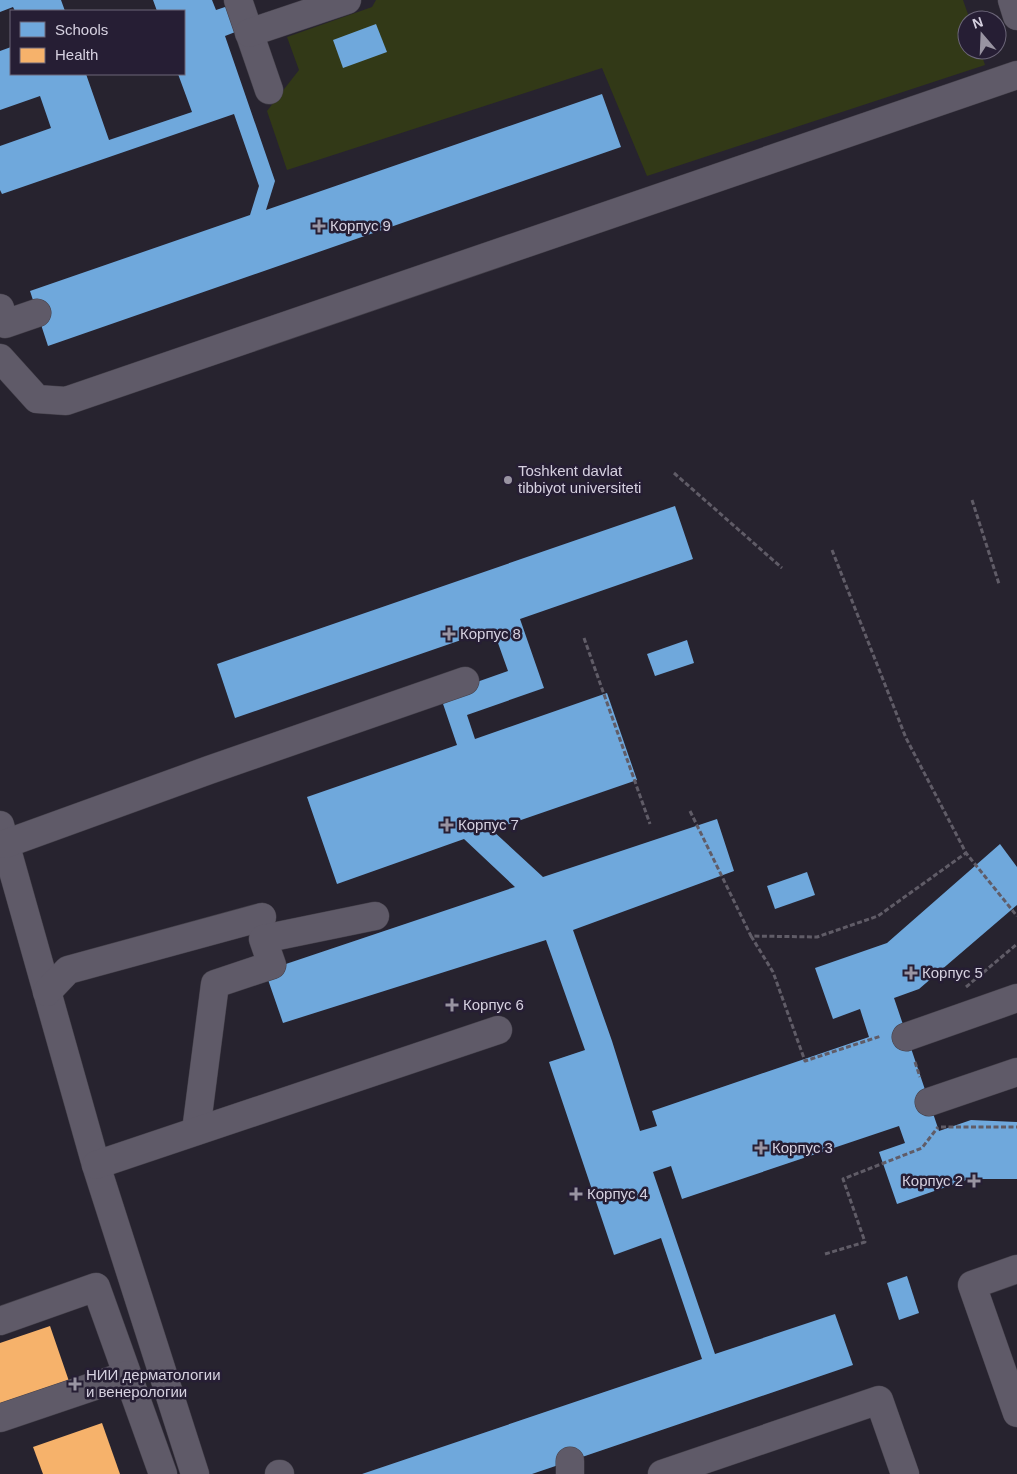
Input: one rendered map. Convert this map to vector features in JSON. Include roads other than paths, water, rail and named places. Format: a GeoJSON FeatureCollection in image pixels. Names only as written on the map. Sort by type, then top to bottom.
{"type":"FeatureCollection","features":[{"type":"Feature","properties":{"kind":"street"},"geometry":{"type":"LineString","coordinates":[[238,0],[269,90]]}},
{"type":"Feature","properties":{"kind":"street"},"geometry":{"type":"LineString","coordinates":[[249,33],[347,0]]}},
{"type":"Feature","properties":{"kind":"street"},"geometry":{"type":"LineString","coordinates":[[1012,0],[1017,16]]}},
{"type":"Feature","properties":{"kind":"street"},"geometry":{"type":"LineString","coordinates":[[0,358],[37,399],[66,401],[1017,75]]}},
{"type":"Feature","properties":{"kind":"street"},"geometry":{"type":"LineString","coordinates":[[0,308],[5,324],[37,313]]}},
{"type":"Feature","properties":{"kind":"street"},"geometry":{"type":"LineString","coordinates":[[195,1474],[96,1165],[2,834],[209,770],[465,680]]}},
{"type":"Feature","properties":{"kind":"street"},"geometry":{"type":"LineString","coordinates":[[47,992],[68,970],[262,916]]}},
{"type":"Feature","properties":{"kind":"street"},"geometry":{"type":"LineString","coordinates":[[196,1131],[215,984],[272,965],[263,939],[375,916]]}},
{"type":"Feature","properties":{"kind":"street"},"geometry":{"type":"LineString","coordinates":[[906,1037],[1017,998]]}},
{"type":"Feature","properties":{"kind":"street"},"geometry":{"type":"LineString","coordinates":[[96,1165],[498,1030]]}},
{"type":"Feature","properties":{"kind":"street"},"geometry":{"type":"LineString","coordinates":[[934,1115],[1017,1072]]}},
{"type":"Feature","properties":{"kind":"street"},"geometry":{"type":"LineString","coordinates":[[1017,1269],[972,1285],[1017,1413]]}},
{"type":"Feature","properties":{"kind":"street"},"geometry":{"type":"LineString","coordinates":[[0,1321],[96,1287],[162,1474]]}},
{"type":"Feature","properties":{"kind":"street"},"geometry":{"type":"LineString","coordinates":[[0,1418],[127,1375]]}},
{"type":"Feature","properties":{"kind":"street"},"geometry":{"type":"LineString","coordinates":[[662,1474],[879,1400],[905,1474]]}},
{"type":"Feature","properties":{"kind":"place","name":"Корпус 9"},"geometry":{"type":"Point","coordinates":[319,226]}},
{"type":"Feature","properties":{"kind":"place","name":"Toshkent davlat tibbiyot universiteti"},"geometry":{"type":"Point","coordinates":[508,480]}},
{"type":"Feature","properties":{"kind":"place","name":"Корпус 8"},"geometry":{"type":"Point","coordinates":[449,634]}},
{"type":"Feature","properties":{"kind":"place","name":"Корпус 7"},"geometry":{"type":"Point","coordinates":[447,825]}},
{"type":"Feature","properties":{"kind":"place","name":"Корпус 5"},"geometry":{"type":"Point","coordinates":[911,973]}},
{"type":"Feature","properties":{"kind":"place","name":"Корпус 6"},"geometry":{"type":"Point","coordinates":[452,1005]}},
{"type":"Feature","properties":{"kind":"place","name":"Корпус 3"},"geometry":{"type":"Point","coordinates":[761,1148]}},
{"type":"Feature","properties":{"kind":"place","name":"Корпус 2"},"geometry":{"type":"Point","coordinates":[974,1181]}},
{"type":"Feature","properties":{"kind":"place","name":"Корпус 4"},"geometry":{"type":"Point","coordinates":[576,1194]}},
{"type":"Feature","properties":{"kind":"place","name":"НИИ дерматологии и венерологии"},"geometry":{"type":"Point","coordinates":[75,1384]}}]}
